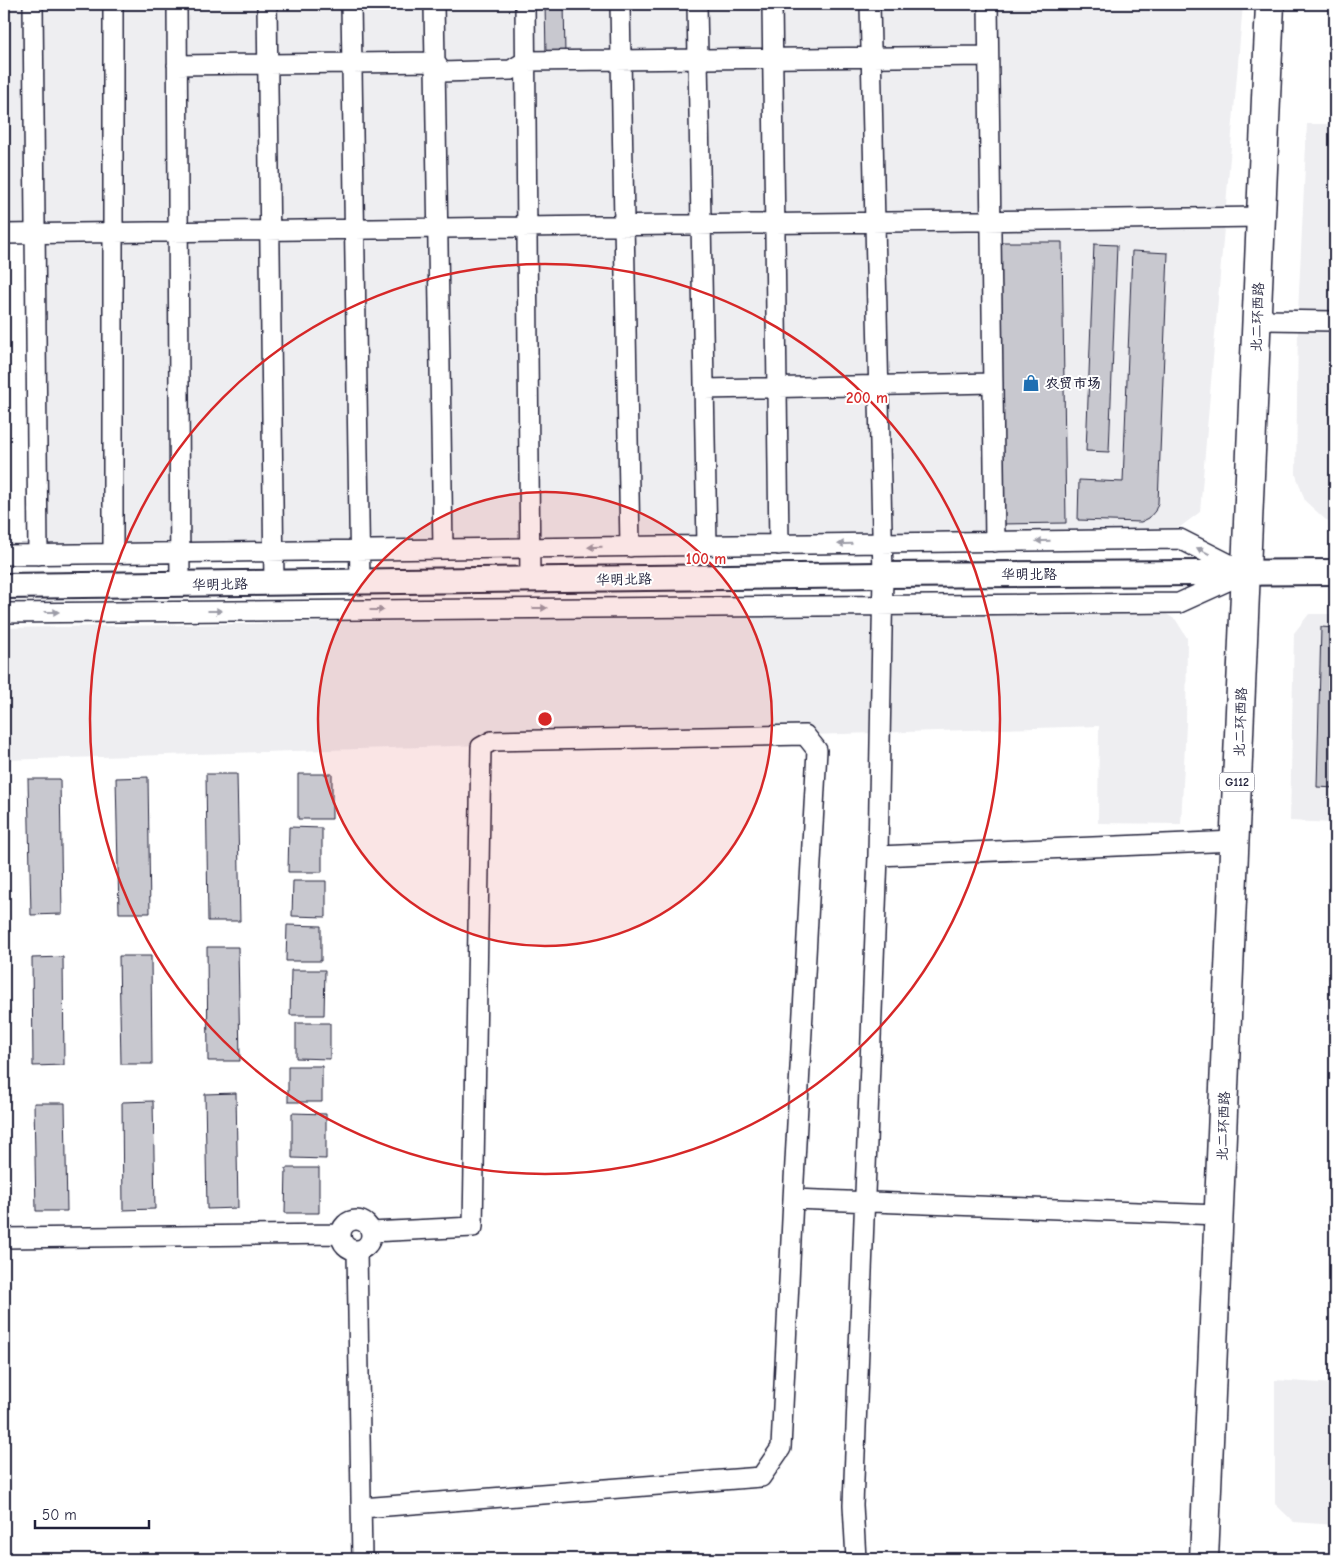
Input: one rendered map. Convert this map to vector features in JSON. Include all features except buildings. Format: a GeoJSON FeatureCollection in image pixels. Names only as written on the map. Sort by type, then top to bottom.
{"type":"FeatureCollection","features":[{"type":"Feature","properties":{"kind":"highway","name":"北二环西路"},"geometry":{"type":"LineString","coordinates":[[1204,1559],[1270,4]]}},
{"type":"Feature","properties":{"kind":"main road","name":"华明北路"},"geometry":{"type":"LineString","coordinates":[[4,586],[883,575],[1335,572]]}},
{"type":"Feature","properties":{"kind":"street"},"geometry":{"type":"LineString","coordinates":[[33,4],[38,555]]}},
{"type":"Feature","properties":{"kind":"street"},"geometry":{"type":"LineString","coordinates":[[113,4],[113,554]]}},
{"type":"Feature","properties":{"kind":"street"},"geometry":{"type":"LineString","coordinates":[[177,4],[180,584]]}},
{"type":"Feature","properties":{"kind":"street"},"geometry":{"type":"LineString","coordinates":[[268,4],[274,584]]}},
{"type":"Feature","properties":{"kind":"street"},"geometry":{"type":"LineString","coordinates":[[351,4],[360,582]]}},
{"type":"Feature","properties":{"kind":"street"},"geometry":{"type":"LineString","coordinates":[[434,4],[443,549]]}},
{"type":"Feature","properties":{"kind":"street"},"geometry":{"type":"LineString","coordinates":[[525,4],[530,580]]}},
{"type":"Feature","properties":{"kind":"street"},"geometry":{"type":"LineString","coordinates":[[620,4],[630,547]]}},
{"type":"Feature","properties":{"kind":"street"},"geometry":{"type":"LineString","coordinates":[[698,4],[707,546]]}},
{"type":"Feature","properties":{"kind":"street"},"geometry":{"type":"LineString","coordinates":[[772,4],[779,545]]}},
{"type":"Feature","properties":{"kind":"street"},"geometry":{"type":"LineString","coordinates":[[856,1559],[853,1505],[878,856],[883,605],[870,4]]}},
{"type":"Feature","properties":{"kind":"street"},"geometry":{"type":"LineString","coordinates":[[988,4],[995,542]]}},
{"type":"Feature","properties":{"kind":"street"},"geometry":{"type":"LineString","coordinates":[[435,62],[442,72],[511,70],[526,61],[988,56]]}},
{"type":"Feature","properties":{"kind":"street"},"geometry":{"type":"LineString","coordinates":[[177,65],[435,62]]}},
{"type":"Feature","properties":{"kind":"street"},"geometry":{"type":"LineString","coordinates":[[4,234],[1261,217]]}},
{"type":"Feature","properties":{"kind":"street"},"geometry":{"type":"LineString","coordinates":[[1257,320],[1335,321]]}},
{"type":"Feature","properties":{"kind":"street"},"geometry":{"type":"LineString","coordinates":[[704,389],[993,383]]}},
{"type":"Feature","properties":{"kind":"street"},"geometry":{"type":"LineString","coordinates":[[4,555],[1180,539],[1246,572]]}},
{"type":"Feature","properties":{"kind":"street"},"geometry":{"type":"LineString","coordinates":[[4,613],[1179,603],[1246,572]]}},
{"type":"Feature","properties":{"kind":"street"},"geometry":{"type":"LineString","coordinates":[[362,1508],[761,1477],[781,1448],[817,750],[805,735],[492,741],[481,747],[473,1227],[371,1232]]}},
{"type":"Feature","properties":{"kind":"street"},"geometry":{"type":"LineString","coordinates":[[878,856],[1235,841]]}},
{"type":"Feature","properties":{"kind":"street"},"geometry":{"type":"LineString","coordinates":[[793,1199],[1219,1215]]}},
{"type":"Feature","properties":{"kind":"street"},"geometry":{"type":"LineString","coordinates":[[352,1220],[362,1221],[369,1227],[371,1232],[372,1236],[365,1248],[357,1250],[347,1248],[341,1234],[345,1226],[352,1220]]}},
{"type":"Feature","properties":{"kind":"street"},"geometry":{"type":"LineString","coordinates":[[4,1238],[341,1234]]}},
{"type":"Feature","properties":{"kind":"street"},"geometry":{"type":"LineString","coordinates":[[357,1250],[362,1559]]}},
{"type":"Feature","properties":{"kind":"shaded area"},"geometry":{"type":"Polygon","coordinates":[[[4,4],[1243,4],[1200,512],[1180,527],[1147,536],[38,552],[37,244],[4,244],[4,4]]]}},
{"type":"Feature","properties":{"kind":"shaded area"},"geometry":{"type":"Polygon","coordinates":[[[1307,124],[1335,124],[1335,313],[1298,313],[1307,124]]]}},
{"type":"Feature","properties":{"kind":"shaded area"},"geometry":{"type":"Polygon","coordinates":[[[1298,328],[1335,328],[1335,523],[1326,520],[1305,501],[1296,475],[1298,328]]]}},
{"type":"Feature","properties":{"kind":"shaded area"},"geometry":{"type":"Polygon","coordinates":[[[1157,608],[1176,620],[1187,638],[1186,724],[1181,824],[1098,823],[1099,726],[4,760],[4,628],[1157,608]]]}},
{"type":"Feature","properties":{"kind":"shaded area"},"geometry":{"type":"Polygon","coordinates":[[[1309,614],[1335,614],[1335,823],[1290,821],[1294,633],[1309,614]]]}},
{"type":"Feature","properties":{"kind":"shaded area"},"geometry":{"type":"Polygon","coordinates":[[[1275,1380],[1335,1384],[1335,1525],[1294,1522],[1275,1504],[1275,1380]]]}},
{"type":"Feature","properties":{"kind":"place","name":"农贸市场"},"geometry":{"type":"Point","coordinates":[1031,383]}}]}
